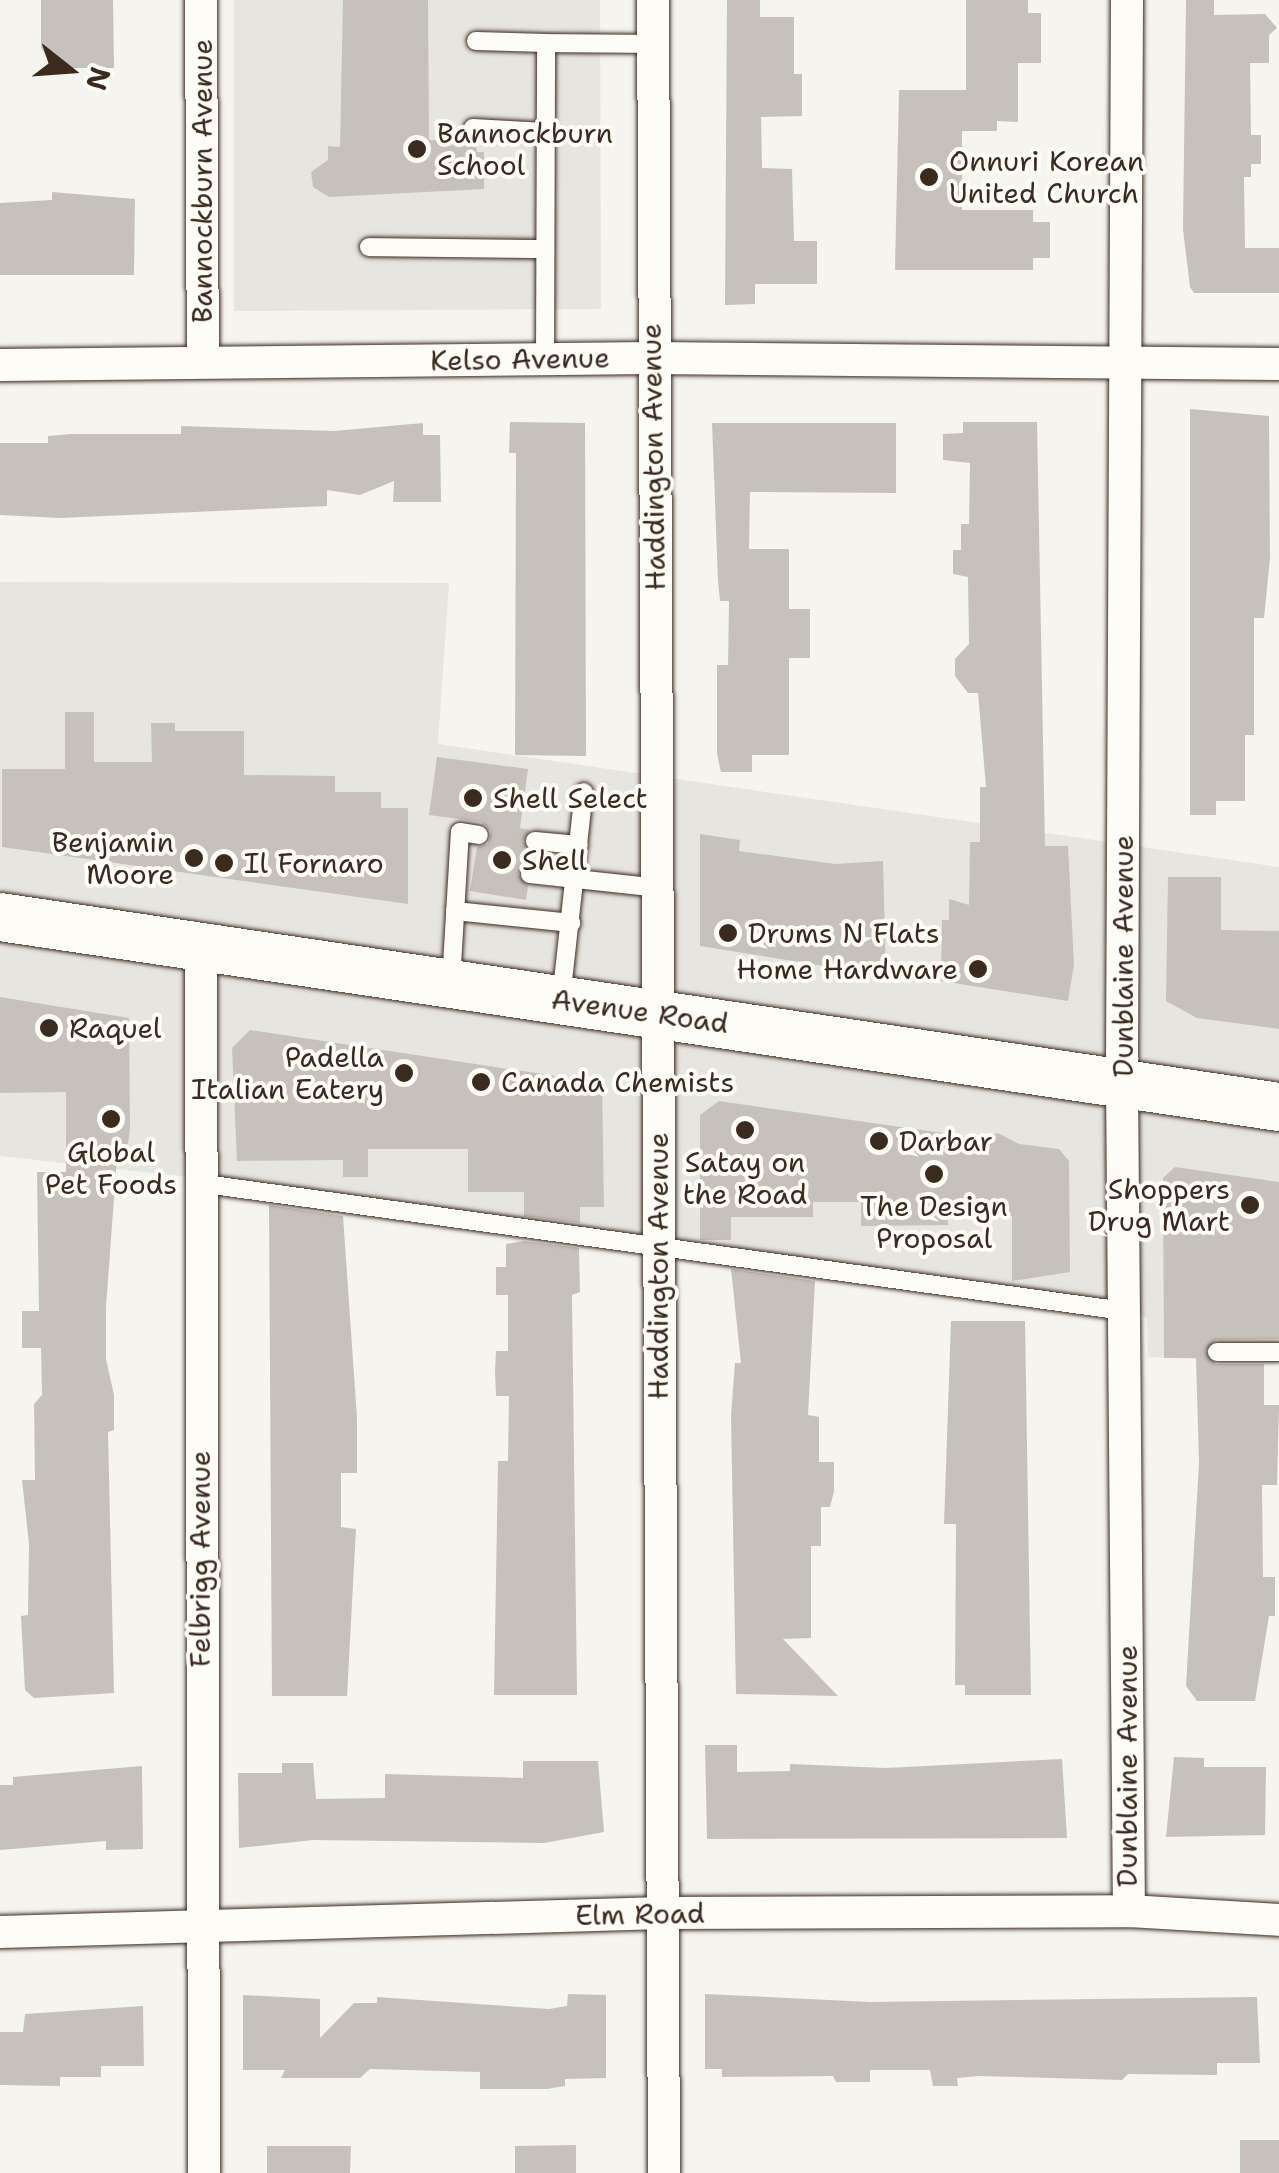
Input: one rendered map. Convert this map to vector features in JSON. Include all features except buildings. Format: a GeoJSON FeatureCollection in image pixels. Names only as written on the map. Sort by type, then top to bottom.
{"type":"FeatureCollection","features":[{"type":"Feature","properties":{"kind":"main road","name":"Avenue Road"},"geometry":{"type":"LineString","coordinates":[[0,917],[1279,1107]]}},
{"type":"Feature","properties":{"kind":"street","name":"Bannockburn Avenue"},"geometry":{"type":"LineString","coordinates":[[200,0],[203,362]]}},
{"type":"Feature","properties":{"kind":"street","name":"Haddington Avenue"},"geometry":{"type":"LineString","coordinates":[[653,0],[651,358],[658,888],[664,2173]]}},
{"type":"Feature","properties":{"kind":"street","name":"Dunblaine Avenue"},"geometry":{"type":"LineString","coordinates":[[1127,0],[1122,1081],[1128,1912]]}},
{"type":"Feature","properties":{"kind":"street","name":"Kelso Avenue"},"geometry":{"type":"LineString","coordinates":[[0,365],[651,358],[1279,364]]}},
{"type":"Feature","properties":{"kind":"street","name":"Felbrigg Avenue"},"geometry":{"type":"LineString","coordinates":[[202,944],[197,1182],[204,2173]]}},
{"type":"Feature","properties":{"kind":"street","name":"Elm Road"},"geometry":{"type":"LineString","coordinates":[[0,1932],[663,1913],[1128,1912],[1279,1920]]}},
{"type":"Feature","properties":{"kind":"lane"},"geometry":{"type":"LineString","coordinates":[[476,41],[653,44]]}},
{"type":"Feature","properties":{"kind":"lane"},"geometry":{"type":"LineString","coordinates":[[545,359],[546,43]]}},
{"type":"Feature","properties":{"kind":"lane"},"geometry":{"type":"LineString","coordinates":[[474,128],[546,132]]}},
{"type":"Feature","properties":{"kind":"lane"},"geometry":{"type":"LineString","coordinates":[[369,247],[545,249]]}},
{"type":"Feature","properties":{"kind":"lane"},"geometry":{"type":"LineString","coordinates":[[561,999],[584,792]]}},
{"type":"Feature","properties":{"kind":"lane"},"geometry":{"type":"LineString","coordinates":[[450,982],[454,910],[466,865],[460,832],[479,835]]}},
{"type":"Feature","properties":{"kind":"lane"},"geometry":{"type":"LineString","coordinates":[[535,840],[578,845]]}},
{"type":"Feature","properties":{"kind":"lane"},"geometry":{"type":"LineString","coordinates":[[530,874],[658,888]]}},
{"type":"Feature","properties":{"kind":"lane"},"geometry":{"type":"LineString","coordinates":[[454,910],[571,923]]}},
{"type":"Feature","properties":{"kind":"lane"},"geometry":{"type":"LineString","coordinates":[[197,1182],[657,1250],[1124,1311]]}},
{"type":"Feature","properties":{"kind":"lane"},"geometry":{"type":"LineString","coordinates":[[1218,1352],[1279,1352]]}},
{"type":"Feature","properties":{"kind":"shaded area","name":"Bannockburn School"},"geometry":{"type":"Polygon","coordinates":[[[234,0],[600,0],[601,309],[234,311],[234,0]]]}},
{"type":"Feature","properties":{"kind":"shaded area"},"geometry":{"type":"Polygon","coordinates":[[[0,582],[449,583],[438,744],[1279,867],[1279,1362],[1148,1357],[1147,1317],[225,1181],[0,1156],[0,582]]]}},
{"type":"Feature","properties":{"kind":"place","name":"Bannockburn School"},"geometry":{"type":"Point","coordinates":[417,149]}},
{"type":"Feature","properties":{"kind":"place","name":"Onnuri Korean United Church"},"geometry":{"type":"Point","coordinates":[929,177]}},
{"type":"Feature","properties":{"kind":"place","name":"Shell Select"},"geometry":{"type":"Point","coordinates":[473,798]}},
{"type":"Feature","properties":{"kind":"place","name":"Benjamin Moore"},"geometry":{"type":"Point","coordinates":[194,858]}},
{"type":"Feature","properties":{"kind":"place","name":"Shell"},"geometry":{"type":"Point","coordinates":[502,860]}},
{"type":"Feature","properties":{"kind":"place","name":"Il Fornaro"},"geometry":{"type":"Point","coordinates":[224,863]}},
{"type":"Feature","properties":{"kind":"place","name":"Drums N Flats"},"geometry":{"type":"Point","coordinates":[728,933]}},
{"type":"Feature","properties":{"kind":"place","name":"Home Hardware"},"geometry":{"type":"Point","coordinates":[978,969]}},
{"type":"Feature","properties":{"kind":"place","name":"Raquel"},"geometry":{"type":"Point","coordinates":[49,1028]}},
{"type":"Feature","properties":{"kind":"place","name":"Padella Italian Eatery"},"geometry":{"type":"Point","coordinates":[404,1073]}},
{"type":"Feature","properties":{"kind":"place","name":"Canada Chemists"},"geometry":{"type":"Point","coordinates":[481,1082]}},
{"type":"Feature","properties":{"kind":"place","name":"Global Pet Foods"},"geometry":{"type":"Point","coordinates":[111,1119]}},
{"type":"Feature","properties":{"kind":"place","name":"Satay on the Road"},"geometry":{"type":"Point","coordinates":[745,1130]}},
{"type":"Feature","properties":{"kind":"place","name":"Darbar"},"geometry":{"type":"Point","coordinates":[879,1141]}},
{"type":"Feature","properties":{"kind":"place","name":"The Design Proposal"},"geometry":{"type":"Point","coordinates":[934,1174]}},
{"type":"Feature","properties":{"kind":"place","name":"Shoppers Drug Mart"},"geometry":{"type":"Point","coordinates":[1250,1205]}}]}
